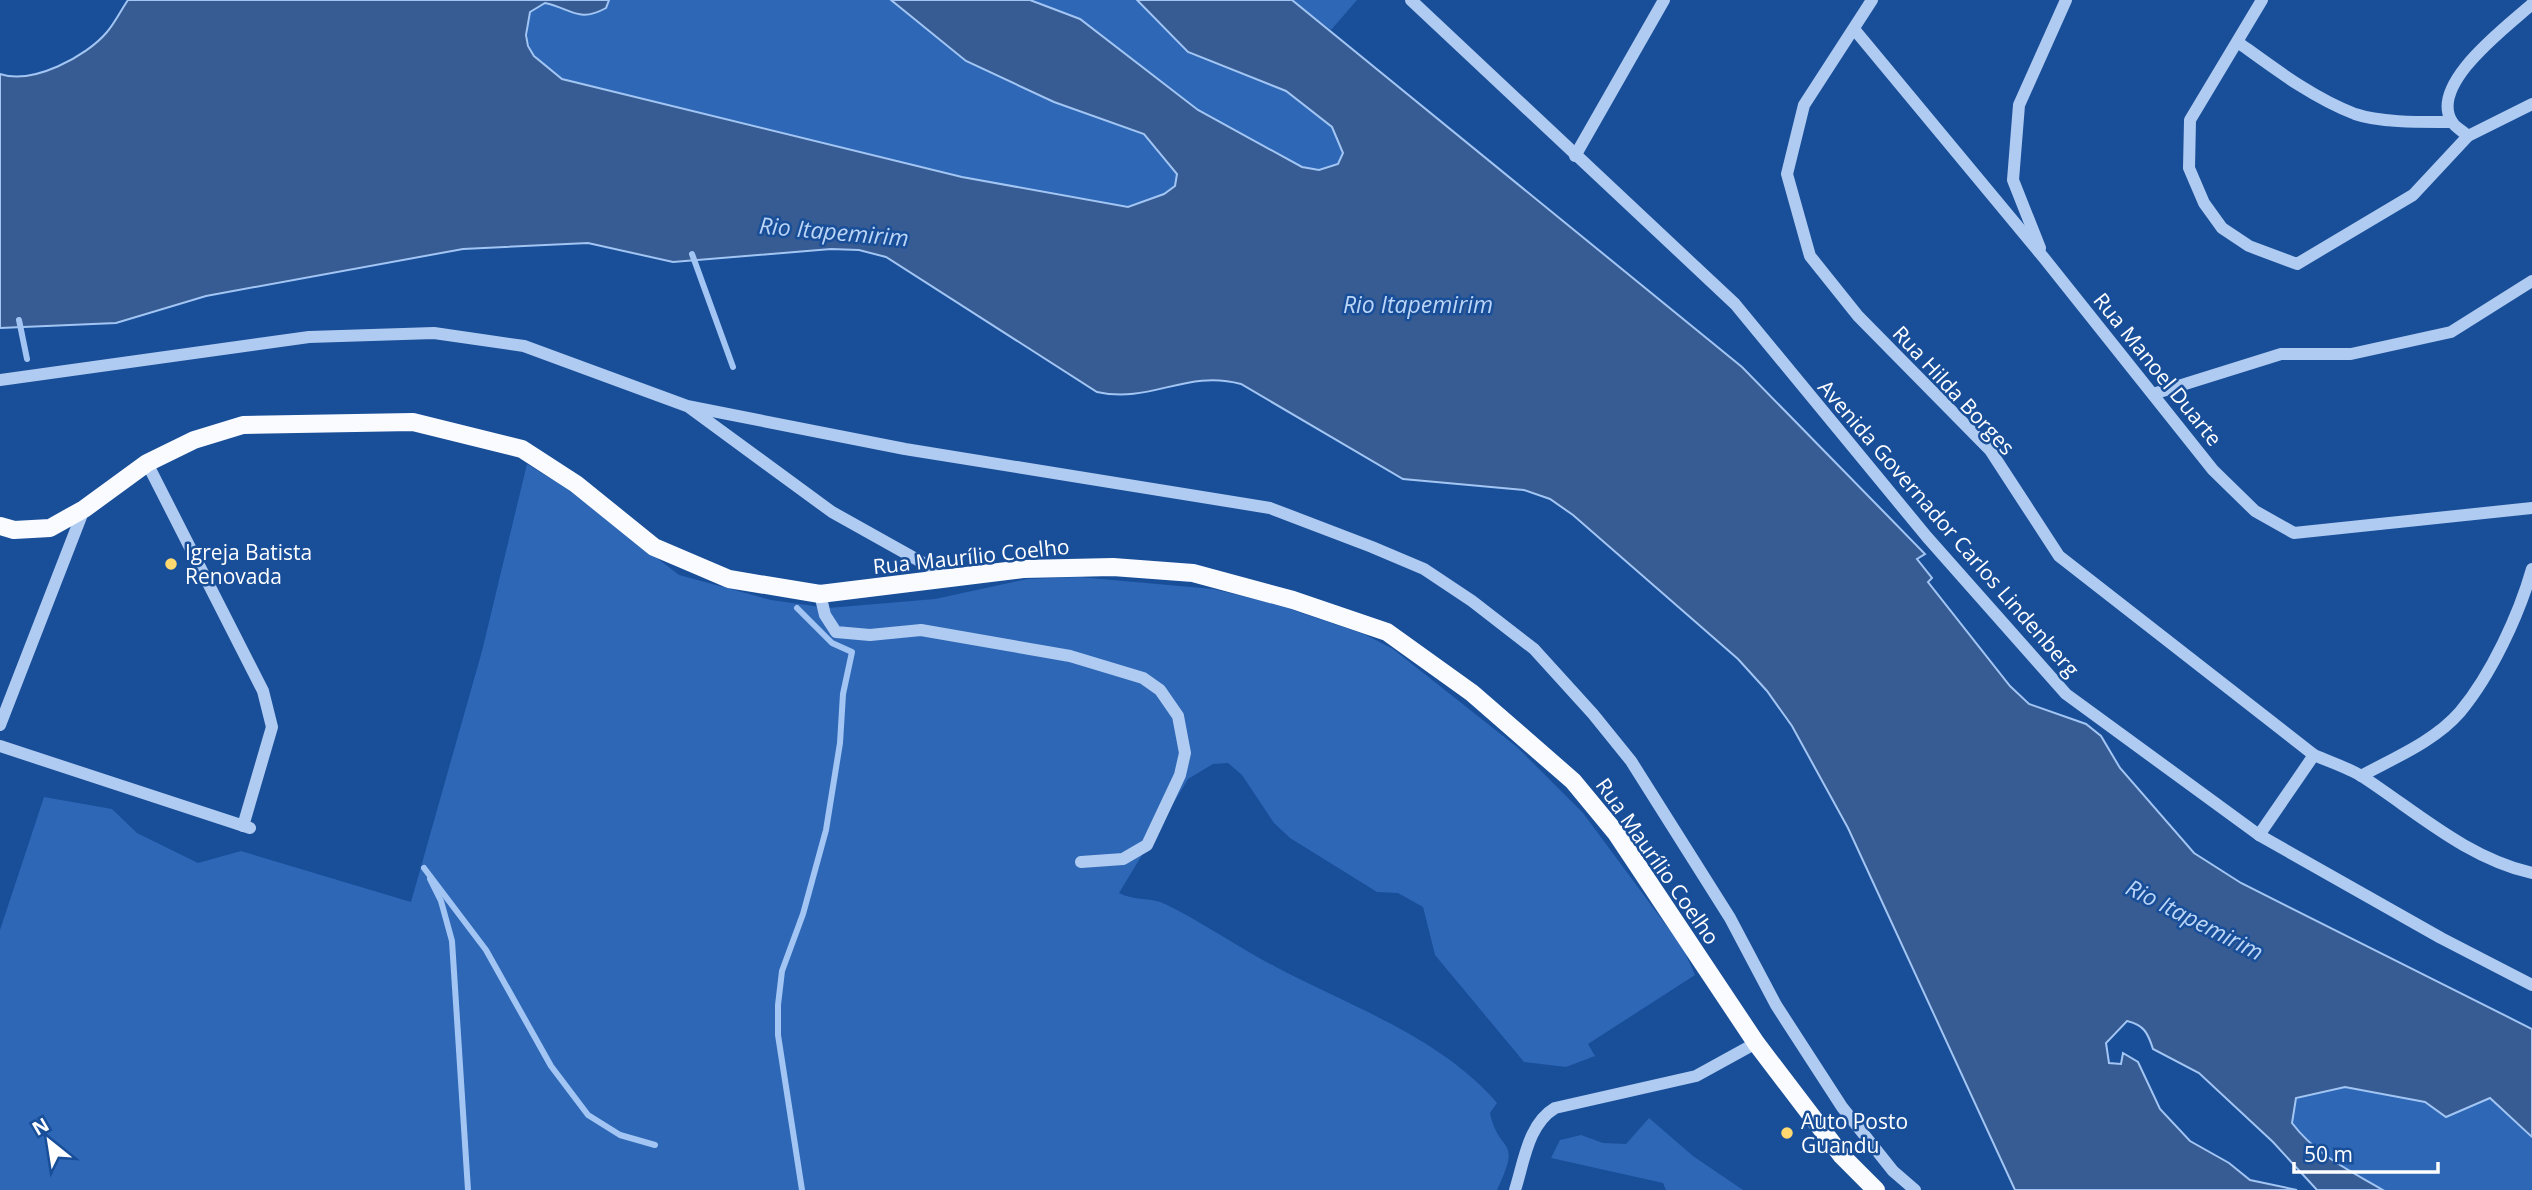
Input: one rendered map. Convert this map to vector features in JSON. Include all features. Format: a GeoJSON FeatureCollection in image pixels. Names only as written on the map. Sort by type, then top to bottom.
{"type":"FeatureCollection","features":[{"type":"Feature","properties":{"kind":"main road","name":"Rua Maurílio Coelho"},"geometry":{"type":"LineString","coordinates":[[0,526],[14,530],[50,528],[84,509],[147,463],[194,440],[243,425],[413,422],[522,449],[576,484],[654,547],[729,579],[820,594],[1023,569],[1113,567],[1194,573],[1293,600],[1387,632],[1472,693],[1573,781],[1616,833],[1756,1042],[1842,1156],[1876,1190]]}},
{"type":"Feature","properties":{"kind":"street","name":"Avenida Governador Carlos Lindenberg"},"geometry":{"type":"LineString","coordinates":[[1411,0],[1735,304],[1927,537],[2066,694],[2259,835],[2441,938],[2532,985]]}},
{"type":"Feature","properties":{"kind":"street"},"geometry":{"type":"LineString","coordinates":[[1575,156],[1664,0]]}},
{"type":"Feature","properties":{"kind":"street","name":"Rua Hilda Borges"},"geometry":{"type":"LineString","coordinates":[[1872,0],[1804,105],[1787,174],[1810,256],[1858,316],[1990,450],[2059,556],[2314,755],[2361,776],[2459,844],[2511,868],[2532,873]]}},
{"type":"Feature","properties":{"kind":"street"},"geometry":{"type":"LineString","coordinates":[[2044,258],[2013,180],[2019,106],[2066,0]]}},
{"type":"Feature","properties":{"kind":"street"},"geometry":{"type":"LineString","coordinates":[[2262,0],[2239,43],[2190,120],[2189,167],[2204,203],[2222,228],[2249,246],[2297,264],[2413,195],[2468,136],[2532,104]]}},
{"type":"Feature","properties":{"kind":"street"},"geometry":{"type":"LineString","coordinates":[[2468,136],[2452,122],[2447,102],[2462,68],[2532,4]]}},
{"type":"Feature","properties":{"kind":"street","name":"Rua Manoel Duarte"},"geometry":{"type":"LineString","coordinates":[[1854,29],[2044,258],[2213,470],[2255,511],[2294,533],[2532,508]]}},
{"type":"Feature","properties":{"kind":"street"},"geometry":{"type":"LineString","coordinates":[[2239,43],[2284,77],[2356,114],[2416,122],[2452,122]]}},
{"type":"Feature","properties":{"kind":"street"},"geometry":{"type":"LineString","coordinates":[[2153,394],[2281,354],[2351,354],[2451,332],[2532,281]]}},
{"type":"Feature","properties":{"kind":"street"},"geometry":{"type":"LineString","coordinates":[[0,380],[309,337],[434,333],[524,346],[687,406],[905,449],[1270,508],[1424,569],[1534,649],[1631,761],[1730,918],[1776,1005],[1842,1107],[1893,1171],[1915,1190]]}},
{"type":"Feature","properties":{"kind":"street"},"geometry":{"type":"LineString","coordinates":[[687,406],[832,512],[950,579]]}},
{"type":"Feature","properties":{"kind":"street"},"geometry":{"type":"LineString","coordinates":[[0,746],[247,827],[272,727],[270,710],[263,691],[147,463]]}},
{"type":"Feature","properties":{"kind":"street"},"geometry":{"type":"LineString","coordinates":[[0,725],[84,509]]}},
{"type":"Feature","properties":{"kind":"street"},"geometry":{"type":"LineString","coordinates":[[2361,776],[2428,739],[2459,712],[2517,615],[2532,569]]}},
{"type":"Feature","properties":{"kind":"street"},"geometry":{"type":"LineString","coordinates":[[820,594],[825,615],[836,632],[870,635],[921,630],[1070,656],[1143,678],[1160,690],[1178,716],[1185,753],[1180,775],[1147,845],[1123,859],[1082,862]]}},
{"type":"Feature","properties":{"kind":"street"},"geometry":{"type":"LineString","coordinates":[[2259,835],[2314,755]]}},
{"type":"Feature","properties":{"kind":"street"},"geometry":{"type":"LineString","coordinates":[[1515,1190],[1535,1127],[1542,1116],[1555,1108],[1696,1076],[1756,1042]]}},
{"type":"Feature","properties":{"kind":"shaded area"},"geometry":{"type":"Polygon","coordinates":[[[609,0],[891,0],[966,61],[1054,102],[1144,134],[1177,174],[1175,186],[1164,194],[1128,207],[962,177],[562,79],[537,58],[529,44],[530,12],[545,3],[576,13],[589,14],[606,8],[609,0]]]}},
{"type":"Feature","properties":{"kind":"shaded area"},"geometry":{"type":"Polygon","coordinates":[[[1030,0],[1137,0],[1188,52],[1286,91],[1332,127],[1343,153],[1338,164],[1319,170],[1302,167],[1198,110],[1080,20],[1030,0]]]}},
{"type":"Feature","properties":{"kind":"shaded area"},"geometry":{"type":"Polygon","coordinates":[[[1292,0],[1357,0],[1331,30],[1292,0]]]}},
{"type":"Feature","properties":{"kind":"shaded area"},"geometry":{"type":"Polygon","coordinates":[[[527,464],[566,488],[679,575],[771,600],[828,608],[935,599],[1027,579],[1079,577],[1213,589],[1275,604],[1364,634],[1393,649],[1517,747],[1583,813],[1683,948],[1695,975],[1588,1044],[1595,1056],[1566,1067],[1524,1062],[1435,955],[1423,907],[1398,893],[1377,892],[1290,838],[1274,823],[1242,775],[1228,763],[1213,764],[1188,779],[1119,893],[1165,904],[1276,967],[1394,1025],[1450,1060],[1475,1080],[1497,1103],[1490,1113],[1509,1153],[1505,1173],[1497,1190],[0,1190],[0,930],[44,797],[112,809],[137,833],[198,863],[241,851],[411,902],[482,651],[527,464]]]}},
{"type":"Feature","properties":{"kind":"shaded area"},"geometry":{"type":"Polygon","coordinates":[[[2345,1087],[2425,1102],[2446,1117],[2490,1098],[2532,1137],[2532,1190],[2383,1190],[2319,1153],[2292,1123],[2295,1098],[2345,1087]]]}},
{"type":"Feature","properties":{"kind":"shaded area"},"geometry":{"type":"Polygon","coordinates":[[[1649,1118],[1693,1156],[1743,1190],[1666,1190],[1663,1183],[1551,1158],[1560,1140],[1581,1135],[1603,1143],[1626,1144],[1649,1118]]]}},
{"type":"Feature","properties":{"kind":"water","name":"Rio Itapemirim"},"geometry":{"type":"Polygon","coordinates":[[[128,0],[609,0],[606,8],[589,14],[582,15],[545,3],[530,12],[526,35],[534,56],[562,79],[962,177],[1128,207],[1164,194],[1175,186],[1177,174],[1144,134],[1054,102],[966,61],[891,0],[1030,0],[1080,19],[1198,110],[1302,167],[1319,170],[1338,164],[1343,153],[1332,127],[1286,91],[1188,52],[1137,0],[1292,0],[1742,367],[1925,554],[1917,559],[1932,578],[1928,582],[2010,686],[2029,704],[2086,724],[2101,736],[2120,768],[2194,853],[2241,883],[2532,1029],[2532,1137],[2490,1098],[2446,1117],[2425,1102],[2345,1087],[2296,1098],[2292,1123],[2301,1134],[2334,1161],[2383,1190],[2317,1190],[2273,1142],[2199,1073],[2153,1049],[2144,1030],[2127,1021],[2106,1043],[2109,1063],[2121,1064],[2123,1053],[2138,1062],[2160,1109],[2190,1141],[2229,1163],[2250,1180],[2297,1190],[2015,1190],[1848,828],[1792,726],[1767,691],[1738,659],[1573,515],[1550,499],[1524,490],[1403,479],[1241,384],[1203,381],[1135,394],[1097,392],[886,257],[859,250],[831,249],[673,262],[588,243],[463,249],[206,296],[116,323],[0,328],[0,74],[27,76],[42,72],[86,51],[113,25],[128,0]]]}},
{"type":"Feature","properties":{"kind":"waterway"},"geometry":{"type":"LineString","coordinates":[[692,254],[733,367]]}},
{"type":"Feature","properties":{"kind":"waterway"},"geometry":{"type":"LineString","coordinates":[[19,320],[27,359]]}},
{"type":"Feature","properties":{"kind":"waterway"},"geometry":{"type":"LineString","coordinates":[[797,608],[832,643],[852,652],[843,694],[840,743],[826,830],[803,914],[782,971],[778,1005],[778,1035],[802,1190]]}},
{"type":"Feature","properties":{"kind":"waterway"},"geometry":{"type":"LineString","coordinates":[[424,868],[486,950],[551,1066],[588,1115],[620,1135],[655,1145]]}},
{"type":"Feature","properties":{"kind":"waterway"},"geometry":{"type":"LineString","coordinates":[[430,879],[441,901],[452,941],[468,1190]]}},
{"type":"Feature","properties":{"kind":"place","name":"Igreja Batista Renovada"},"geometry":{"type":"Point","coordinates":[171,564]}},
{"type":"Feature","properties":{"kind":"place","name":"Auto Posto Guandu"},"geometry":{"type":"Point","coordinates":[1787,1133]}}]}
